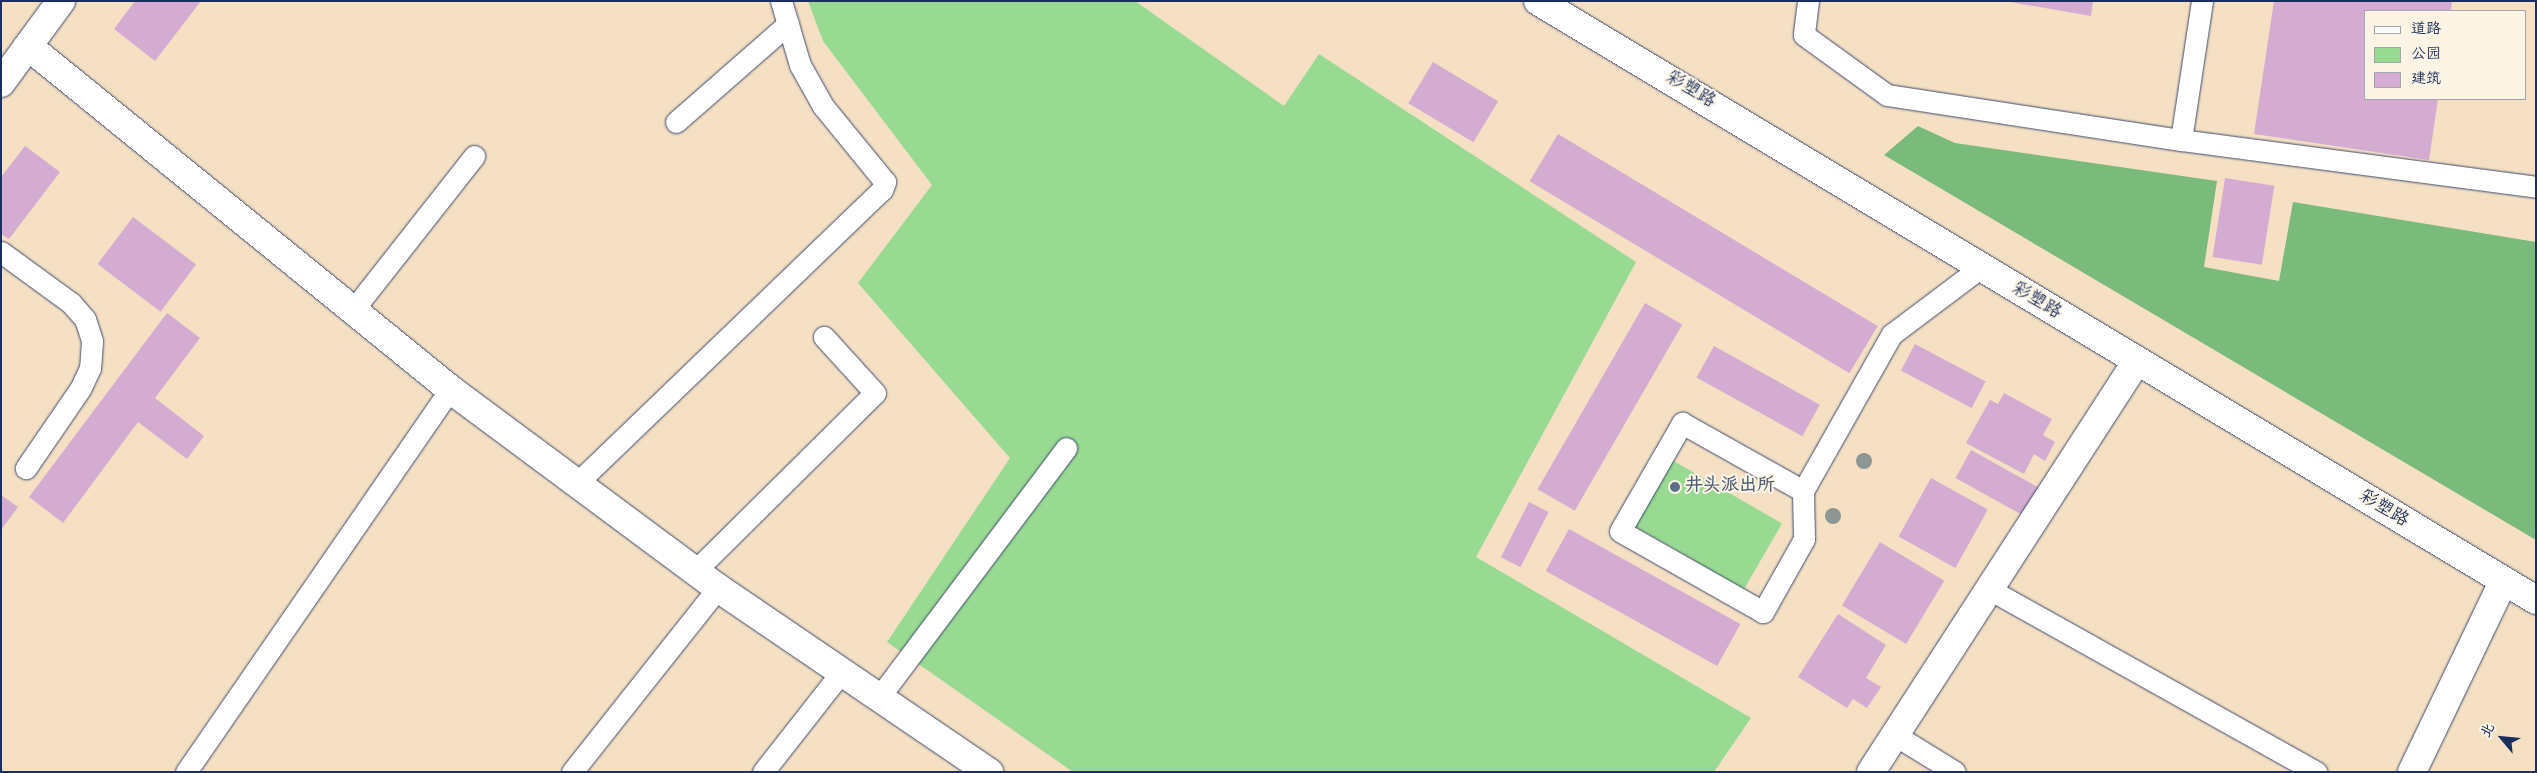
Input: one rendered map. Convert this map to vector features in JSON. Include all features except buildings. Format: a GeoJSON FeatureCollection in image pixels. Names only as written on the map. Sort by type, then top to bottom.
{"type":"FeatureCollection","features":[{"type":"Feature","properties":{"kind":"street"},"geometry":{"type":"LineString","coordinates":[[1,83],[60,1]]}},
{"type":"Feature","properties":{"kind":"street","name":"彩塑路"},"geometry":{"type":"LineString","coordinates":[[1538,1],[2136,363],[2536,600]]}},
{"type":"Feature","properties":{"kind":"street"},"geometry":{"type":"LineString","coordinates":[[28,46],[450,389],[718,588],[843,670],[989,772]]}},
{"type":"Feature","properties":{"kind":"street"},"geometry":{"type":"LineString","coordinates":[[1871,772],[2136,363]]}},
{"type":"Feature","properties":{"kind":"street"},"geometry":{"type":"LineString","coordinates":[[2412,772],[2503,582]]}},
{"type":"Feature","properties":{"kind":"lane"},"geometry":{"type":"LineString","coordinates":[[576,483],[882,190],[885,182],[823,106],[800,65],[781,1]]}},
{"type":"Feature","properties":{"kind":"lane"},"geometry":{"type":"LineString","coordinates":[[1808,1],[1804,35],[1887,95],[2182,140],[2536,187]]}},
{"type":"Feature","properties":{"kind":"lane"},"geometry":{"type":"LineString","coordinates":[[2182,140],[2202,1]]}},
{"type":"Feature","properties":{"kind":"lane"},"geometry":{"type":"LineString","coordinates":[[676,122],[788,24]]}},
{"type":"Feature","properties":{"kind":"lane"},"geometry":{"type":"LineString","coordinates":[[353,310],[474,156]]}},
{"type":"Feature","properties":{"kind":"lane"},"geometry":{"type":"LineString","coordinates":[[1,252],[71,303],[85,319],[92,341],[90,368],[80,389],[26,468]]}},
{"type":"Feature","properties":{"kind":"lane"},"geometry":{"type":"LineString","coordinates":[[1803,490],[1682,423],[1620,531],[1762,612],[1804,539],[1803,490],[1892,334],[1980,268]]}},
{"type":"Feature","properties":{"kind":"lane"},"geometry":{"type":"LineString","coordinates":[[696,571],[875,393],[824,337]]}},
{"type":"Feature","properties":{"kind":"lane"},"geometry":{"type":"LineString","coordinates":[[186,772],[450,389]]}},
{"type":"Feature","properties":{"kind":"lane"},"geometry":{"type":"LineString","coordinates":[[880,696],[1066,448]]}},
{"type":"Feature","properties":{"kind":"lane"},"geometry":{"type":"LineString","coordinates":[[572,772],[718,588]]}},
{"type":"Feature","properties":{"kind":"lane"},"geometry":{"type":"LineString","coordinates":[[1989,589],[2316,772]]}},
{"type":"Feature","properties":{"kind":"lane"},"geometry":{"type":"LineString","coordinates":[[763,772],[843,670]]}},
{"type":"Feature","properties":{"kind":"lane"},"geometry":{"type":"LineString","coordinates":[[1895,734],[1955,772]]}},
{"type":"Feature","properties":{"kind":"green space"},"geometry":{"type":"Polygon","coordinates":[[[808,1],[1135,1],[1284,106],[1319,54],[1636,262],[1476,557],[1751,718],[1714,772],[1073,772],[887,642],[1010,458],[858,283],[932,185],[823,41],[808,1]]]}},
{"type":"Feature","properties":{"kind":"green space"},"geometry":{"type":"Polygon","coordinates":[[[1918,126],[1955,143],[2217,181],[2204,267],[2279,281],[2293,202],[2536,242],[2536,540],[1884,155],[1918,126]]]}},
{"type":"Feature","properties":{"kind":"green space"},"geometry":{"type":"Polygon","coordinates":[[[1672,460],[1782,524],[1744,589],[1634,526],[1672,460]]]}},
{"type":"Feature","properties":{"kind":"place","name":"井头派出所"},"geometry":{"type":"Point","coordinates":[1675,487]}}]}
